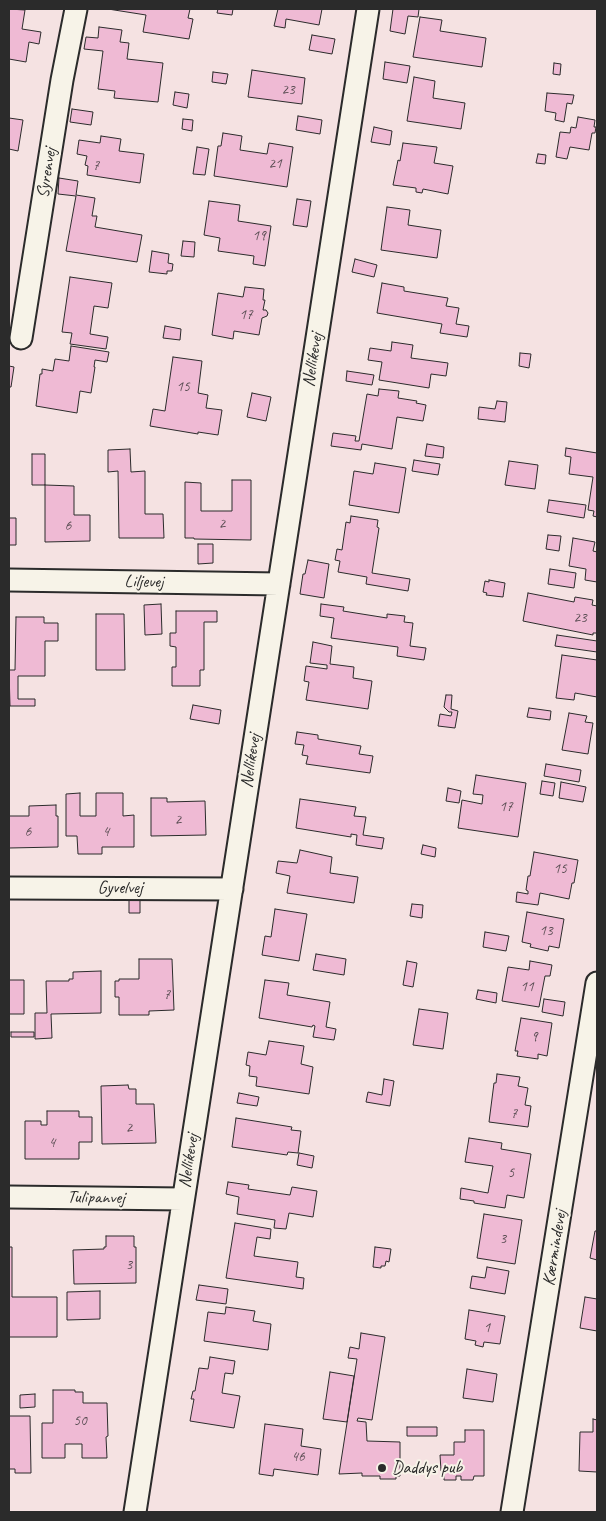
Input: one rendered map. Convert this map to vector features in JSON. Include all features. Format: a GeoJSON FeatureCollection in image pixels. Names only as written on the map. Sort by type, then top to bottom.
{"type":"FeatureCollection","features":[{"type":"Feature","properties":{"kind":"street","name":"Syrenvej"},"geometry":{"type":"LineString","coordinates":[[21,338],[76,9]]}},
{"type":"Feature","properties":{"kind":"street","name":"Nellikevej"},"geometry":{"type":"LineString","coordinates":[[135,1512],[368,9]]}},
{"type":"Feature","properties":{"kind":"street","name":"Liljevej"},"geometry":{"type":"LineString","coordinates":[[9,580],[279,584]]}},
{"type":"Feature","properties":{"kind":"street","name":"Gyvelvej"},"geometry":{"type":"LineString","coordinates":[[9,888],[232,888]]}},
{"type":"Feature","properties":{"kind":"street","name":"Kærmindevej"},"geometry":{"type":"LineString","coordinates":[[512,1512],[597,983]]}},
{"type":"Feature","properties":{"kind":"street","name":"Tulipanvej"},"geometry":{"type":"LineString","coordinates":[[9,1197],[183,1200]]}},
{"type":"Feature","properties":{"kind":"building"},"geometry":{"type":"Polygon","coordinates":[[[9,9],[25,10],[22,29],[41,32],[39,44],[29,42],[26,62],[9,59],[9,9]]]}},
{"type":"Feature","properties":{"kind":"building"},"geometry":{"type":"Polygon","coordinates":[[[108,9],[190,9],[188,18],[193,19],[189,39],[143,32],[146,15],[108,9]]]}},
{"type":"Feature","properties":{"kind":"building"},"geometry":{"type":"Polygon","coordinates":[[[218,9],[233,9],[232,15],[217,13],[218,9]]]}},
{"type":"Feature","properties":{"kind":"building"},"geometry":{"type":"Polygon","coordinates":[[[278,9],[322,9],[319,25],[286,19],[285,28],[274,26],[278,9]]]}},
{"type":"Feature","properties":{"kind":"building"},"geometry":{"type":"Polygon","coordinates":[[[393,9],[419,9],[418,17],[408,16],[405,34],[390,31],[393,9]]]}},
{"type":"Feature","properties":{"kind":"building"},"geometry":{"type":"Polygon","coordinates":[[[420,17],[442,20],[440,31],[486,38],[482,67],[413,57],[420,17]]]}},
{"type":"Feature","properties":{"kind":"building"},"geometry":{"type":"Polygon","coordinates":[[[99,27],[122,30],[120,42],[129,43],[127,59],[163,63],[158,102],[114,98],[115,91],[98,89],[103,51],[84,49],[86,37],[98,38],[99,27]]]}},
{"type":"Feature","properties":{"kind":"building"},"geometry":{"type":"Polygon","coordinates":[[[312,35],[335,39],[332,54],[309,50],[312,35]]]}},
{"type":"Feature","properties":{"kind":"building"},"geometry":{"type":"Polygon","coordinates":[[[385,62],[410,66],[407,83],[383,79],[385,62]]]}},
{"type":"Feature","properties":{"kind":"building"},"geometry":{"type":"Polygon","coordinates":[[[554,63],[561,64],[560,75],[553,74],[554,63]]]}},
{"type":"Feature","properties":{"kind":"building"},"geometry":{"type":"Polygon","coordinates":[[[252,70],[305,78],[302,104],[248,97],[252,70]]]}},
{"type":"Feature","properties":{"kind":"building"},"geometry":{"type":"Polygon","coordinates":[[[213,72],[228,74],[226,84],[212,82],[213,72]]]}},
{"type":"Feature","properties":{"kind":"building"},"geometry":{"type":"Polygon","coordinates":[[[414,77],[435,81],[433,98],[465,103],[461,129],[407,121],[414,77]]]}},
{"type":"Feature","properties":{"kind":"building"},"geometry":{"type":"Polygon","coordinates":[[[175,92],[189,94],[187,108],[173,105],[175,92]]]}},
{"type":"Feature","properties":{"kind":"building"},"geometry":{"type":"Polygon","coordinates":[[[547,93],[574,95],[572,104],[567,103],[564,122],[555,120],[556,113],[545,111],[547,93]]]}},
{"type":"Feature","properties":{"kind":"building"},"geometry":{"type":"Polygon","coordinates":[[[72,109],[93,112],[91,125],[70,122],[72,109]]]}},
{"type":"Feature","properties":{"kind":"building"},"geometry":{"type":"Polygon","coordinates":[[[298,116],[322,120],[320,134],[296,130],[298,116]]]}},
{"type":"Feature","properties":{"kind":"building"},"geometry":{"type":"Polygon","coordinates":[[[578,117],[595,120],[595,133],[592,133],[589,150],[570,147],[567,159],[556,157],[560,132],[570,133],[571,127],[576,128],[578,117]]]}},
{"type":"Feature","properties":{"kind":"building"},"geometry":{"type":"Polygon","coordinates":[[[9,118],[23,120],[18,151],[9,149],[9,118]]]}},
{"type":"Feature","properties":{"kind":"building"},"geometry":{"type":"Polygon","coordinates":[[[183,119],[193,120],[192,131],[182,129],[183,119]]]}},
{"type":"Feature","properties":{"kind":"building"},"geometry":{"type":"Polygon","coordinates":[[[374,127],[392,131],[390,145],[371,142],[374,127]]]}},
{"type":"Feature","properties":{"kind":"building"},"geometry":{"type":"Polygon","coordinates":[[[223,133],[242,136],[240,150],[267,154],[269,143],[293,147],[287,187],[214,176],[218,146],[221,146],[223,133]]]}},
{"type":"Feature","properties":{"kind":"building"},"geometry":{"type":"Polygon","coordinates":[[[101,136],[121,139],[119,151],[144,154],[140,183],[87,175],[88,166],[85,165],[87,156],[77,154],[79,140],[100,143],[101,136]]]}},
{"type":"Feature","properties":{"kind":"building"},"geometry":{"type":"Polygon","coordinates":[[[403,143],[437,147],[434,163],[453,166],[448,194],[423,189],[422,193],[416,192],[416,188],[393,185],[403,143]]]}},
{"type":"Feature","properties":{"kind":"building"},"geometry":{"type":"Polygon","coordinates":[[[197,147],[209,149],[205,175],[193,174],[197,147]]]}},
{"type":"Feature","properties":{"kind":"building"},"geometry":{"type":"Polygon","coordinates":[[[538,154],[546,155],[545,164],[536,163],[538,154]]]}},
{"type":"Feature","properties":{"kind":"building"},"geometry":{"type":"Polygon","coordinates":[[[59,178],[78,181],[76,195],[95,198],[92,216],[97,216],[95,227],[142,235],[137,262],[66,251],[76,196],[58,194],[59,178]]]}},
{"type":"Feature","properties":{"kind":"building"},"geometry":{"type":"Polygon","coordinates":[[[297,199],[311,201],[307,227],[293,225],[297,199]]]}},
{"type":"Feature","properties":{"kind":"building"},"geometry":{"type":"Polygon","coordinates":[[[209,201],[240,205],[238,221],[271,226],[265,266],[253,264],[254,256],[218,251],[220,238],[204,235],[209,201]]]}},
{"type":"Feature","properties":{"kind":"building"},"geometry":{"type":"Polygon","coordinates":[[[387,207],[410,210],[408,225],[441,230],[437,258],[381,250],[387,207]]]}},
{"type":"Feature","properties":{"kind":"building"},"geometry":{"type":"Polygon","coordinates":[[[183,241],[195,242],[194,257],[181,256],[183,241]]]}},
{"type":"Feature","properties":{"kind":"building"},"geometry":{"type":"Polygon","coordinates":[[[152,251],[169,254],[168,263],[173,264],[172,271],[167,271],[167,274],[149,272],[152,251]]]}},
{"type":"Feature","properties":{"kind":"building"},"geometry":{"type":"Polygon","coordinates":[[[355,259],[377,265],[374,277],[352,272],[355,259]]]}},
{"type":"Feature","properties":{"kind":"building"},"geometry":{"type":"Polygon","coordinates":[[[70,277],[112,283],[108,308],[94,306],[90,334],[108,337],[106,349],[70,344],[72,333],[62,332],[70,277]]]}},
{"type":"Feature","properties":{"kind":"building"},"geometry":{"type":"Polygon","coordinates":[[[382,283],[404,287],[404,291],[448,298],[446,306],[459,308],[456,324],[469,326],[467,337],[440,333],[442,324],[377,313],[382,283]]]}},
{"type":"Feature","properties":{"kind":"building"},"geometry":{"type":"Polygon","coordinates":[[[245,287],[264,289],[263,300],[265,300],[263,310],[266,310],[268,313],[267,316],[262,318],[259,335],[234,331],[233,339],[212,335],[218,293],[243,297],[245,287]]]}},
{"type":"Feature","properties":{"kind":"building"},"geometry":{"type":"Polygon","coordinates":[[[165,326],[181,329],[180,340],[163,338],[165,326]]]}},
{"type":"Feature","properties":{"kind":"building"},"geometry":{"type":"Polygon","coordinates":[[[392,342],[413,345],[411,358],[448,363],[446,376],[431,374],[429,388],[379,380],[382,362],[368,360],[370,348],[391,351],[392,342]]]}},
{"type":"Feature","properties":{"kind":"building"},"geometry":{"type":"Polygon","coordinates":[[[71,346],[109,352],[107,362],[95,360],[91,393],[80,391],[77,413],[36,406],[42,369],[53,371],[55,359],[69,361],[71,346]]]}},
{"type":"Feature","properties":{"kind":"building"},"geometry":{"type":"Polygon","coordinates":[[[520,353],[531,354],[529,368],[519,366],[520,353]]]}},
{"type":"Feature","properties":{"kind":"building"},"geometry":{"type":"Polygon","coordinates":[[[173,357],[202,361],[198,393],[208,395],[206,408],[222,410],[218,435],[198,432],[198,434],[150,426],[153,409],[165,411],[173,357]]]}},
{"type":"Feature","properties":{"kind":"building"},"geometry":{"type":"Polygon","coordinates":[[[9,366],[14,367],[11,387],[9,387],[9,366]]]}},
{"type":"Feature","properties":{"kind":"building"},"geometry":{"type":"Polygon","coordinates":[[[347,371],[374,375],[372,385],[346,381],[347,371]]]}},
{"type":"Feature","properties":{"kind":"building"},"geometry":{"type":"Polygon","coordinates":[[[379,389],[399,391],[398,398],[417,401],[416,403],[426,405],[423,421],[397,417],[392,449],[362,444],[361,450],[331,446],[333,433],[356,436],[355,441],[359,441],[367,394],[378,396],[379,389]]]}},
{"type":"Feature","properties":{"kind":"building"},"geometry":{"type":"Polygon","coordinates":[[[252,393],[271,397],[266,421],[247,417],[252,393]]]}},
{"type":"Feature","properties":{"kind":"building"},"geometry":{"type":"Polygon","coordinates":[[[497,401],[507,402],[505,422],[478,419],[479,407],[495,409],[497,401]]]}},
{"type":"Feature","properties":{"kind":"building"},"geometry":{"type":"Polygon","coordinates":[[[427,444],[444,447],[443,458],[425,456],[427,444]]]}},
{"type":"Feature","properties":{"kind":"building"},"geometry":{"type":"Polygon","coordinates":[[[566,448],[597,453],[597,517],[593,516],[594,511],[588,510],[593,477],[569,474],[571,457],[565,456],[566,448]]]}},
{"type":"Feature","properties":{"kind":"building"},"geometry":{"type":"Polygon","coordinates":[[[130,449],[131,472],[145,471],[145,514],[163,514],[164,538],[119,538],[118,471],[108,472],[108,450],[130,449]]]}},
{"type":"Feature","properties":{"kind":"building"},"geometry":{"type":"Polygon","coordinates":[[[32,454],[45,454],[45,485],[32,485],[32,454]]]}},
{"type":"Feature","properties":{"kind":"building"},"geometry":{"type":"Polygon","coordinates":[[[414,460],[440,464],[438,475],[412,471],[414,460]]]}},
{"type":"Feature","properties":{"kind":"building"},"geometry":{"type":"Polygon","coordinates":[[[509,461],[538,465],[535,489],[505,485],[509,461]]]}},
{"type":"Feature","properties":{"kind":"building"},"geometry":{"type":"Polygon","coordinates":[[[375,463],[406,468],[399,513],[349,505],[354,471],[373,474],[375,463]]]}},
{"type":"Feature","properties":{"kind":"building"},"geometry":{"type":"Polygon","coordinates":[[[232,480],[251,480],[251,540],[185,538],[185,482],[201,483],[201,511],[232,511],[232,480]]]}},
{"type":"Feature","properties":{"kind":"building"},"geometry":{"type":"Polygon","coordinates":[[[45,485],[74,486],[74,515],[90,515],[90,541],[45,542],[45,485]]]}},
{"type":"Feature","properties":{"kind":"building"},"geometry":{"type":"Polygon","coordinates":[[[549,500],[586,505],[584,518],[547,512],[549,500]]]}},
{"type":"Feature","properties":{"kind":"building"},"geometry":{"type":"Polygon","coordinates":[[[351,516],[378,520],[377,527],[379,528],[372,573],[410,579],[408,591],[366,584],[367,577],[338,572],[340,561],[335,560],[337,549],[342,550],[346,522],[350,523],[351,516]]]}},
{"type":"Feature","properties":{"kind":"building"},"geometry":{"type":"Polygon","coordinates":[[[9,518],[16,518],[16,545],[9,545],[9,518]]]}},
{"type":"Feature","properties":{"kind":"building"},"geometry":{"type":"Polygon","coordinates":[[[548,535],[561,536],[559,551],[546,549],[548,535]]]}},
{"type":"Feature","properties":{"kind":"building"},"geometry":{"type":"Polygon","coordinates":[[[573,538],[595,542],[593,551],[597,552],[597,582],[585,580],[586,569],[569,566],[573,538]]]}},
{"type":"Feature","properties":{"kind":"building"},"geometry":{"type":"Polygon","coordinates":[[[198,544],[213,544],[213,563],[198,564],[198,544]]]}},
{"type":"Feature","properties":{"kind":"building"},"geometry":{"type":"Polygon","coordinates":[[[308,560],[329,564],[324,598],[300,594],[303,574],[305,574],[308,560]]]}},
{"type":"Feature","properties":{"kind":"building"},"geometry":{"type":"Polygon","coordinates":[[[550,569],[576,573],[574,588],[548,584],[550,569]]]}},
{"type":"Feature","properties":{"kind":"building"},"geometry":{"type":"Polygon","coordinates":[[[489,580],[505,583],[503,597],[486,595],[487,593],[483,592],[485,581],[489,582],[489,580]]]}},
{"type":"Feature","properties":{"kind":"building"},"geometry":{"type":"Polygon","coordinates":[[[528,593],[574,602],[575,597],[593,600],[592,605],[597,606],[597,633],[593,633],[593,635],[523,621],[528,593]]]}},
{"type":"Feature","properties":{"kind":"building"},"geometry":{"type":"Polygon","coordinates":[[[161,604],[162,634],[145,635],[144,605],[161,604]]]}},
{"type":"Feature","properties":{"kind":"building"},"geometry":{"type":"Polygon","coordinates":[[[321,604],[344,607],[343,611],[387,618],[387,614],[405,616],[404,622],[413,623],[410,646],[426,648],[424,660],[397,656],[398,647],[331,638],[334,618],[320,616],[321,604]]]}},
{"type":"Feature","properties":{"kind":"building"},"geometry":{"type":"Polygon","coordinates":[[[176,611],[217,611],[217,622],[204,622],[204,670],[200,670],[200,686],[172,686],[172,667],[176,667],[176,647],[170,646],[170,633],[176,633],[176,611]]]}},
{"type":"Feature","properties":{"kind":"building"},"geometry":{"type":"Polygon","coordinates":[[[96,614],[124,614],[125,670],[96,670],[96,614]]]}},
{"type":"Feature","properties":{"kind":"building"},"geometry":{"type":"Polygon","coordinates":[[[16,617],[44,617],[44,623],[58,623],[58,641],[45,641],[45,676],[18,676],[18,699],[35,699],[35,706],[10,706],[9,670],[15,670],[16,617]]]}},
{"type":"Feature","properties":{"kind":"building"},"geometry":{"type":"Polygon","coordinates":[[[557,635],[597,641],[597,652],[555,646],[557,635]]]}},
{"type":"Feature","properties":{"kind":"building"},"geometry":{"type":"Polygon","coordinates":[[[313,642],[332,646],[330,664],[354,667],[353,678],[372,681],[368,709],[306,700],[309,682],[304,681],[306,666],[327,669],[327,665],[310,663],[313,642]]]}},
{"type":"Feature","properties":{"kind":"building"},"geometry":{"type":"Polygon","coordinates":[[[562,655],[597,660],[597,697],[575,693],[574,700],[556,698],[562,655]]]}},
{"type":"Feature","properties":{"kind":"building"},"geometry":{"type":"Polygon","coordinates":[[[446,695],[452,695],[451,709],[458,711],[455,728],[438,726],[440,714],[451,716],[452,712],[449,712],[444,707],[446,695]]]}},
{"type":"Feature","properties":{"kind":"building"},"geometry":{"type":"Polygon","coordinates":[[[193,705],[221,710],[219,724],[190,719],[193,705]]]}},
{"type":"Feature","properties":{"kind":"building"},"geometry":{"type":"Polygon","coordinates":[[[529,708],[551,711],[550,720],[527,717],[529,708]]]}},
{"type":"Feature","properties":{"kind":"building"},"geometry":{"type":"Polygon","coordinates":[[[569,713],[587,716],[585,722],[593,723],[588,754],[562,750],[569,713]]]}},
{"type":"Feature","properties":{"kind":"building"},"geometry":{"type":"Polygon","coordinates":[[[297,732],[318,735],[318,739],[361,746],[359,754],[373,756],[370,773],[306,764],[308,756],[302,755],[304,745],[295,744],[297,732]]]}},
{"type":"Feature","properties":{"kind":"building"},"geometry":{"type":"Polygon","coordinates":[[[546,764],[581,770],[579,782],[544,776],[546,764]]]}},
{"type":"Feature","properties":{"kind":"building"},"geometry":{"type":"Polygon","coordinates":[[[476,775],[526,783],[518,837],[458,828],[462,800],[482,804],[483,795],[473,794],[476,775]]]}},
{"type":"Feature","properties":{"kind":"building"},"geometry":{"type":"Polygon","coordinates":[[[542,781],[555,783],[553,796],[540,794],[542,781]]]}},
{"type":"Feature","properties":{"kind":"building"},"geometry":{"type":"Polygon","coordinates":[[[561,782],[586,787],[583,802],[559,798],[561,782]]]}},
{"type":"Feature","properties":{"kind":"building"},"geometry":{"type":"Polygon","coordinates":[[[448,788],[461,791],[459,803],[446,801],[448,788]]]}},
{"type":"Feature","properties":{"kind":"building"},"geometry":{"type":"Polygon","coordinates":[[[80,793],[80,816],[96,816],[96,793],[123,793],[123,816],[134,815],[134,847],[102,847],[102,854],[78,854],[77,836],[66,836],[66,794],[80,793]]]}},
{"type":"Feature","properties":{"kind":"building"},"geometry":{"type":"Polygon","coordinates":[[[151,798],[167,798],[167,802],[205,801],[206,835],[151,836],[151,798]]]}},
{"type":"Feature","properties":{"kind":"building"},"geometry":{"type":"Polygon","coordinates":[[[300,799],[356,807],[354,816],[366,817],[363,835],[384,838],[382,849],[356,845],[357,835],[351,834],[351,837],[296,828],[300,799]]]}},
{"type":"Feature","properties":{"kind":"building"},"geometry":{"type":"Polygon","coordinates":[[[56,805],[58,847],[9,848],[9,816],[29,816],[29,806],[56,805]]]}},
{"type":"Feature","properties":{"kind":"building"},"geometry":{"type":"Polygon","coordinates":[[[423,845],[436,848],[435,857],[421,854],[423,845]]]}},
{"type":"Feature","properties":{"kind":"building"},"geometry":{"type":"Polygon","coordinates":[[[300,850],[332,857],[330,873],[358,877],[354,903],[287,893],[290,876],[276,873],[278,861],[297,863],[300,850]]]}},
{"type":"Feature","properties":{"kind":"building"},"geometry":{"type":"Polygon","coordinates":[[[534,852],[578,860],[569,899],[540,893],[538,905],[516,902],[517,892],[528,894],[526,890],[528,876],[530,876],[534,852]]]}},
{"type":"Feature","properties":{"kind":"building"},"geometry":{"type":"Polygon","coordinates":[[[129,900],[140,900],[140,913],[129,913],[129,900]]]}},
{"type":"Feature","properties":{"kind":"building"},"geometry":{"type":"Polygon","coordinates":[[[412,904],[423,905],[422,918],[410,916],[412,904]]]}},
{"type":"Feature","properties":{"kind":"building"},"geometry":{"type":"Polygon","coordinates":[[[275,909],[307,914],[299,961],[262,955],[265,936],[271,937],[275,909]]]}},
{"type":"Feature","properties":{"kind":"building"},"geometry":{"type":"Polygon","coordinates":[[[527,912],[564,919],[559,948],[549,946],[548,951],[530,947],[531,944],[522,942],[527,912]]]}},
{"type":"Feature","properties":{"kind":"building"},"geometry":{"type":"Polygon","coordinates":[[[485,932],[509,936],[506,951],[483,947],[485,932]]]}},
{"type":"Feature","properties":{"kind":"building"},"geometry":{"type":"Polygon","coordinates":[[[316,954],[346,959],[344,975],[313,970],[316,954]]]}},
{"type":"Feature","properties":{"kind":"building"},"geometry":{"type":"Polygon","coordinates":[[[139,959],[172,959],[174,1010],[149,1011],[149,1015],[119,1015],[119,997],[115,997],[115,981],[119,981],[119,979],[139,979],[139,959]]]}},
{"type":"Feature","properties":{"kind":"building"},"geometry":{"type":"Polygon","coordinates":[[[407,961],[417,963],[413,987],[403,985],[407,961]]]}},
{"type":"Feature","properties":{"kind":"building"},"geometry":{"type":"Polygon","coordinates":[[[530,961],[552,965],[550,976],[545,976],[539,1007],[502,1001],[508,967],[529,970],[530,961]]]}},
{"type":"Feature","properties":{"kind":"building"},"geometry":{"type":"Polygon","coordinates":[[[101,971],[101,1013],[51,1014],[52,1038],[35,1039],[35,1013],[47,1013],[46,981],[69,981],[69,979],[73,979],[73,972],[101,971]]]}},
{"type":"Feature","properties":{"kind":"building"},"geometry":{"type":"Polygon","coordinates":[[[9,980],[24,980],[24,1014],[9,1014],[9,980]]]}},
{"type":"Feature","properties":{"kind":"building"},"geometry":{"type":"Polygon","coordinates":[[[265,980],[289,983],[287,995],[330,1002],[326,1027],[336,1029],[334,1040],[313,1037],[315,1026],[313,1025],[312,1027],[259,1018],[265,980]]]}},
{"type":"Feature","properties":{"kind":"building"},"geometry":{"type":"Polygon","coordinates":[[[478,990],[497,993],[496,1003],[476,999],[478,990]]]}},
{"type":"Feature","properties":{"kind":"building"},"geometry":{"type":"Polygon","coordinates":[[[544,999],[565,1002],[563,1016],[542,1012],[544,999]]]}},
{"type":"Feature","properties":{"kind":"building"},"geometry":{"type":"Polygon","coordinates":[[[419,1009],[448,1013],[443,1049],[413,1045],[419,1009]]]}},
{"type":"Feature","properties":{"kind":"building"},"geometry":{"type":"Polygon","coordinates":[[[521,1018],[552,1023],[547,1056],[538,1054],[538,1059],[517,1056],[518,1051],[515,1051],[521,1018]]]}},
{"type":"Feature","properties":{"kind":"building"},"geometry":{"type":"Polygon","coordinates":[[[11,1032],[34,1032],[34,1037],[11,1037],[11,1032]]]}},
{"type":"Feature","properties":{"kind":"building"},"geometry":{"type":"Polygon","coordinates":[[[269,1041],[304,1046],[301,1064],[313,1067],[309,1094],[256,1086],[257,1077],[249,1076],[250,1066],[246,1065],[248,1052],[266,1055],[269,1041]]]}},
{"type":"Feature","properties":{"kind":"building"},"geometry":{"type":"Polygon","coordinates":[[[497,1074],[520,1077],[518,1086],[528,1088],[525,1105],[531,1106],[528,1127],[489,1122],[497,1074]]]}},
{"type":"Feature","properties":{"kind":"building"},"geometry":{"type":"Polygon","coordinates":[[[384,1079],[394,1081],[390,1106],[366,1102],[368,1092],[382,1095],[384,1079]]]}},
{"type":"Feature","properties":{"kind":"building"},"geometry":{"type":"Polygon","coordinates":[[[128,1085],[129,1089],[136,1089],[136,1104],[154,1104],[156,1143],[102,1144],[101,1086],[128,1085]]]}},
{"type":"Feature","properties":{"kind":"building"},"geometry":{"type":"Polygon","coordinates":[[[239,1093],[259,1097],[257,1106],[237,1103],[239,1093]]]}},
{"type":"Feature","properties":{"kind":"building"},"geometry":{"type":"Polygon","coordinates":[[[47,1111],[79,1111],[79,1117],[92,1117],[92,1142],[79,1142],[79,1159],[25,1159],[25,1121],[41,1121],[41,1125],[47,1125],[47,1111]]]}},
{"type":"Feature","properties":{"kind":"building"},"geometry":{"type":"Polygon","coordinates":[[[236,1118],[292,1127],[291,1130],[301,1131],[298,1153],[288,1152],[287,1155],[232,1147],[236,1118]]]}},
{"type":"Feature","properties":{"kind":"building"},"geometry":{"type":"Polygon","coordinates":[[[469,1138],[502,1143],[501,1149],[531,1154],[524,1198],[507,1195],[505,1208],[460,1199],[461,1188],[488,1193],[493,1166],[465,1162],[469,1138]]]}},
{"type":"Feature","properties":{"kind":"building"},"geometry":{"type":"Polygon","coordinates":[[[299,1153],[314,1156],[312,1168],[297,1165],[299,1153]]]}},
{"type":"Feature","properties":{"kind":"building"},"geometry":{"type":"Polygon","coordinates":[[[228,1182],[249,1185],[248,1189],[290,1195],[292,1187],[317,1191],[313,1217],[289,1213],[286,1229],[274,1228],[275,1220],[237,1214],[239,1197],[226,1194],[228,1182]]]}},
{"type":"Feature","properties":{"kind":"building"},"geometry":{"type":"Polygon","coordinates":[[[484,1214],[522,1220],[515,1264],[477,1258],[484,1214]]]}},
{"type":"Feature","properties":{"kind":"building"},"geometry":{"type":"Polygon","coordinates":[[[235,1223],[271,1229],[270,1239],[257,1237],[254,1256],[298,1262],[296,1277],[304,1278],[303,1289],[226,1278],[235,1223]]]}},
{"type":"Feature","properties":{"kind":"building"},"geometry":{"type":"Polygon","coordinates":[[[595,1231],[597,1231],[597,1260],[590,1258],[595,1231]]]}},
{"type":"Feature","properties":{"kind":"building"},"geometry":{"type":"Polygon","coordinates":[[[106,1236],[134,1236],[134,1247],[136,1247],[136,1283],[74,1284],[73,1250],[104,1249],[106,1247],[106,1236]]]}},
{"type":"Feature","properties":{"kind":"building"},"geometry":{"type":"Polygon","coordinates":[[[9,1247],[12,1247],[12,1297],[57,1297],[57,1337],[9,1337],[9,1247]]]}},
{"type":"Feature","properties":{"kind":"building"},"geometry":{"type":"Polygon","coordinates":[[[375,1247],[391,1249],[389,1262],[386,1261],[385,1266],[381,1266],[381,1268],[373,1267],[375,1247]]]}},
{"type":"Feature","properties":{"kind":"building"},"geometry":{"type":"Polygon","coordinates":[[[487,1267],[509,1271],[505,1294],[470,1288],[472,1276],[485,1278],[487,1267]]]}},
{"type":"Feature","properties":{"kind":"building"},"geometry":{"type":"Polygon","coordinates":[[[199,1285],[228,1289],[226,1304],[196,1300],[199,1285]]]}},
{"type":"Feature","properties":{"kind":"building"},"geometry":{"type":"Polygon","coordinates":[[[100,1291],[100,1319],[67,1320],[67,1292],[100,1291]]]}},
{"type":"Feature","properties":{"kind":"building"},"geometry":{"type":"Polygon","coordinates":[[[585,1297],[597,1299],[597,1331],[580,1328],[585,1297]]]}},
{"type":"Feature","properties":{"kind":"building"},"geometry":{"type":"Polygon","coordinates":[[[226,1307],[255,1311],[253,1321],[271,1324],[268,1350],[204,1341],[208,1312],[225,1314],[226,1307]]]}},
{"type":"Feature","properties":{"kind":"building"},"geometry":{"type":"Polygon","coordinates":[[[469,1310],[505,1316],[500,1344],[484,1342],[483,1347],[475,1345],[476,1341],[465,1339],[469,1310]]]}},
{"type":"Feature","properties":{"kind":"building"},"geometry":{"type":"Polygon","coordinates":[[[361,1333],[385,1337],[372,1420],[358,1418],[357,1421],[366,1422],[367,1441],[400,1442],[400,1476],[396,1476],[396,1479],[380,1479],[380,1476],[362,1476],[362,1473],[339,1474],[357,1359],[348,1358],[350,1347],[359,1349],[361,1333]]]}},
{"type":"Feature","properties":{"kind":"building"},"geometry":{"type":"Polygon","coordinates":[[[210,1357],[235,1361],[233,1374],[225,1373],[222,1393],[240,1396],[234,1428],[190,1421],[194,1399],[191,1399],[193,1391],[195,1391],[199,1368],[208,1369],[210,1357]]]}},
{"type":"Feature","properties":{"kind":"building"},"geometry":{"type":"Polygon","coordinates":[[[467,1369],[497,1374],[493,1402],[463,1398],[467,1369]]]}},
{"type":"Feature","properties":{"kind":"building"},"geometry":{"type":"Polygon","coordinates":[[[330,1372],[354,1376],[347,1422],[323,1419],[330,1372]]]}},
{"type":"Feature","properties":{"kind":"building"},"geometry":{"type":"Polygon","coordinates":[[[53,1390],[83,1392],[83,1403],[107,1403],[107,1458],[82,1458],[82,1444],[65,1444],[65,1458],[42,1458],[42,1423],[53,1423],[53,1390]]]}},
{"type":"Feature","properties":{"kind":"building"},"geometry":{"type":"Polygon","coordinates":[[[35,1394],[35,1407],[20,1408],[20,1395],[35,1394]]]}},
{"type":"Feature","properties":{"kind":"building"},"geometry":{"type":"Polygon","coordinates":[[[9,1416],[30,1416],[31,1473],[15,1473],[15,1469],[9,1469],[9,1416]]]}},
{"type":"Feature","properties":{"kind":"building"},"geometry":{"type":"Polygon","coordinates":[[[593,1419],[597,1420],[597,1472],[579,1471],[580,1432],[593,1432],[593,1419]]]}},
{"type":"Feature","properties":{"kind":"building"},"geometry":{"type":"Polygon","coordinates":[[[265,1424],[303,1429],[301,1446],[321,1449],[318,1475],[274,1469],[273,1476],[259,1474],[265,1424]]]}},
{"type":"Feature","properties":{"kind":"building"},"geometry":{"type":"Polygon","coordinates":[[[407,1427],[437,1427],[437,1436],[407,1436],[407,1427]]]}},
{"type":"Feature","properties":{"kind":"building"},"geometry":{"type":"Polygon","coordinates":[[[465,1430],[484,1430],[484,1476],[474,1476],[473,1480],[461,1480],[461,1476],[456,1476],[456,1480],[444,1480],[444,1471],[441,1471],[440,1455],[454,1455],[454,1442],[465,1442],[465,1430]]]}},
{"type":"Feature","properties":{"kind":"place","name":"Daddys pub"},"geometry":{"type":"Point","coordinates":[382,1468]}}]}
